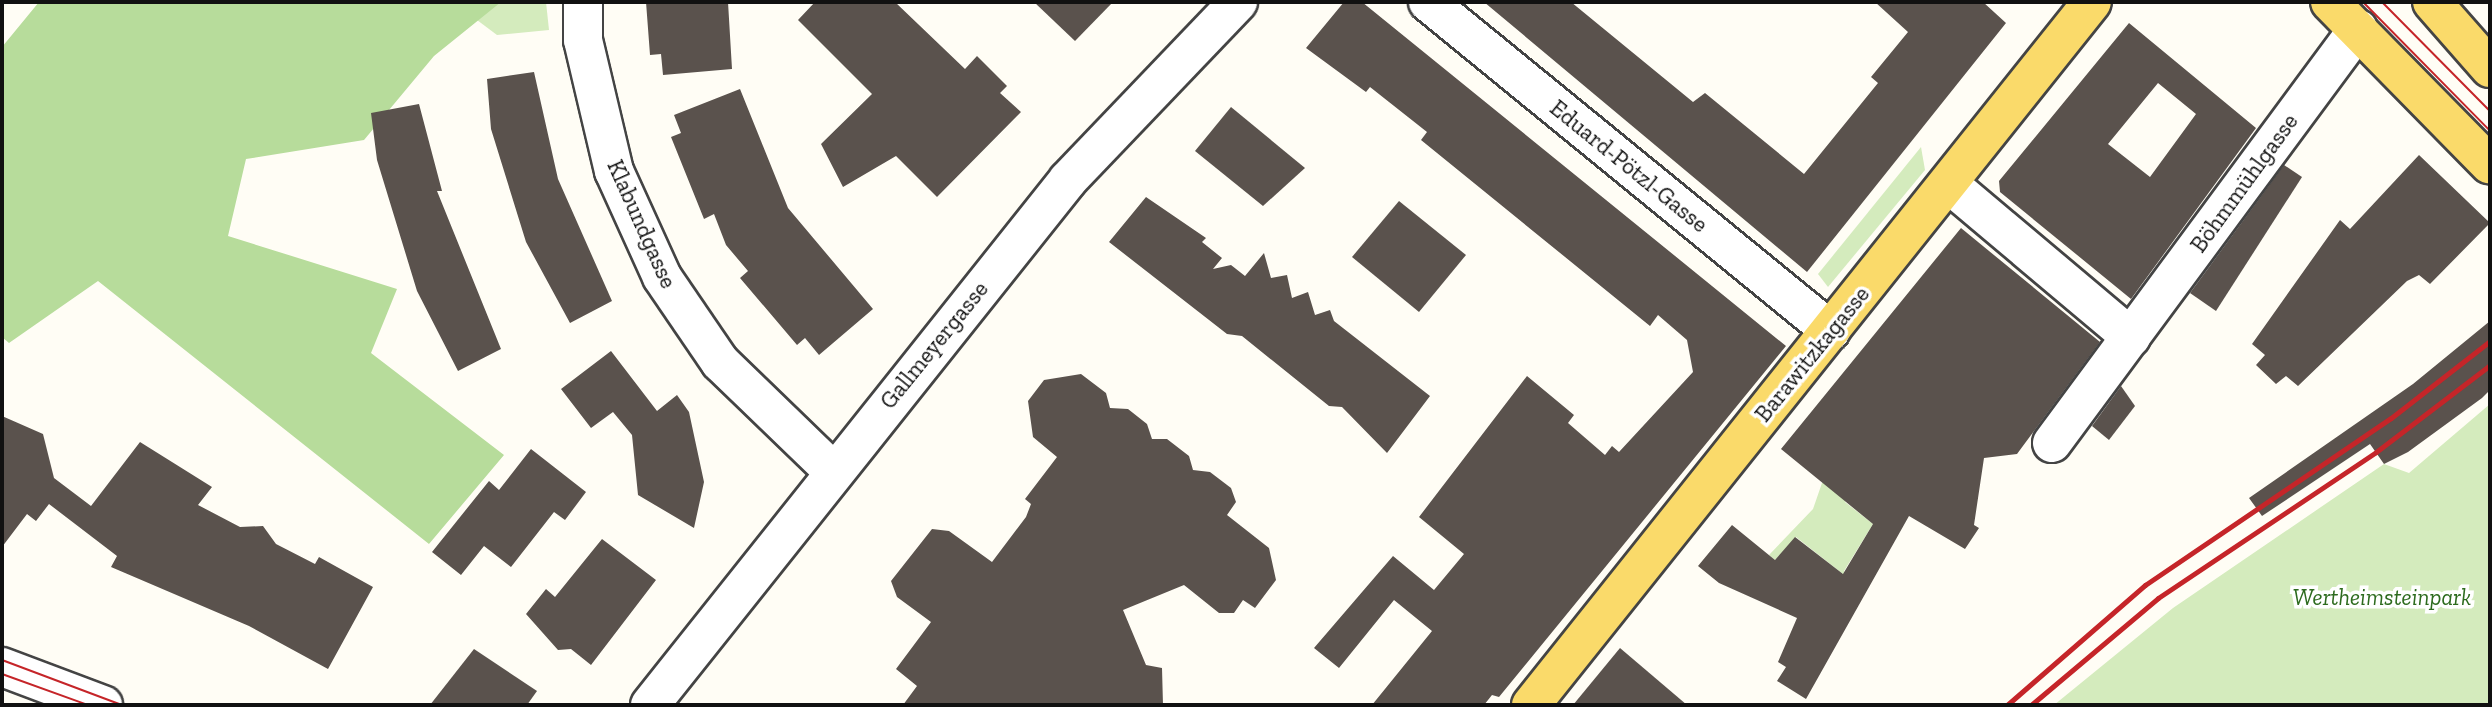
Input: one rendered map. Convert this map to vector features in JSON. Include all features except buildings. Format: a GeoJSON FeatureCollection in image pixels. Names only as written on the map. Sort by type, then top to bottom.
{"type":"FeatureCollection","features":[{"type":"Feature","properties":{"kind":"main road","name":"Barawitzkagasse"},"geometry":{"type":"LineString","coordinates":[[1531,705],[2092,2]]}},
{"type":"Feature","properties":{"kind":"main road"},"geometry":{"type":"LineString","coordinates":[[2330,2],[2490,165]]}},
{"type":"Feature","properties":{"kind":"main road"},"geometry":{"type":"LineString","coordinates":[[2432,2],[2490,68]]}},
{"type":"Feature","properties":{"kind":"street","name":"Klabundgasse"},"geometry":{"type":"LineString","coordinates":[[583,2],[583,40],[614,171],[662,277],[720,362],[833,471]]}},
{"type":"Feature","properties":{"kind":"street","name":"Gallmeyergasse"},"geometry":{"type":"LineString","coordinates":[[650,705],[833,471],[1068,180],[1238,2]]}},
{"type":"Feature","properties":{"kind":"street","name":"Eduard-Pötzl-Gasse"},"geometry":{"type":"LineString","coordinates":[[1428,2],[1831,331]]}},
{"type":"Feature","properties":{"kind":"street","name":"Böhmmühlgasse"},"geometry":{"type":"LineString","coordinates":[[2052,443],[2358,29]]}},
{"type":"Feature","properties":{"kind":"street"},"geometry":{"type":"LineString","coordinates":[[1949,184],[2131,337]]}},
{"type":"Feature","properties":{"kind":"street"},"geometry":{"type":"LineString","coordinates":[[2,667],[103,705]]}},
{"type":"Feature","properties":{"kind":"green space"},"geometry":{"type":"Polygon","coordinates":[[[39,2],[501,2],[434,56],[364,140],[246,159],[228,236],[397,289],[371,353],[504,455],[429,544],[98,281],[9,343],[2,337],[2,47],[39,2]]]}},
{"type":"Feature","properties":{"kind":"green space"},"geometry":{"type":"Polygon","coordinates":[[[453,2],[546,2],[549,30],[497,35],[453,2]]]}},
{"type":"Feature","properties":{"kind":"green space"},"geometry":{"type":"Polygon","coordinates":[[[1921,147],[1925,170],[1828,287],[1818,274],[1921,147]]]}},
{"type":"Feature","properties":{"kind":"green space","name":"Wertheimsteinpark"},"geometry":{"type":"Polygon","coordinates":[[[2490,404],[2490,705],[2054,705],[2173,608],[2384,464],[2409,473],[2490,404]]]}},
{"type":"Feature","properties":{"kind":"green space"},"geometry":{"type":"Polygon","coordinates":[[[1891,424],[1845,502],[1873,524],[1844,571],[1848,578],[1796,537],[1775,560],[1769,555],[1813,509],[1822,483],[1852,447],[1891,424]]]}},
{"type":"Feature","properties":{"kind":"tram line"},"geometry":{"type":"LineString","coordinates":[[2363,2],[2490,131]]}},
{"type":"Feature","properties":{"kind":"tram line"},"geometry":{"type":"LineString","coordinates":[[2382,2],[2490,111]]}},
{"type":"Feature","properties":{"kind":"tram line"},"geometry":{"type":"LineString","coordinates":[[2,660],[122,705]]}},
{"type":"Feature","properties":{"kind":"tram line"},"geometry":{"type":"LineString","coordinates":[[2,674],[88,705]]}},
{"type":"Feature","properties":{"kind":"railway"},"geometry":{"type":"LineString","coordinates":[[2007,705],[2145,585],[2391,418],[2490,341]]}},
{"type":"Feature","properties":{"kind":"railway"},"geometry":{"type":"LineString","coordinates":[[2031,705],[2158,598],[2376,452],[2490,365]]}}]}
